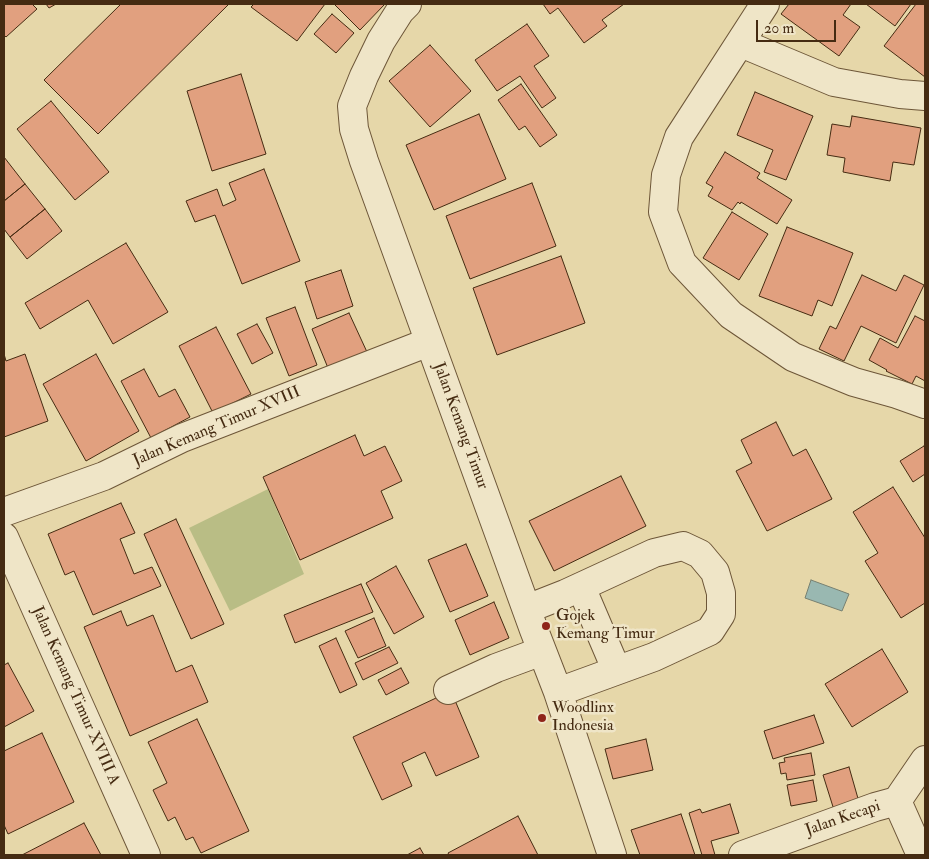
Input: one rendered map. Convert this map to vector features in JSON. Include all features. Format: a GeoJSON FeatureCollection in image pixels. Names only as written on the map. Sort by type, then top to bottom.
{"type":"FeatureCollection","features":[{"type":"Feature","properties":{"kind":"street"},"geometry":{"type":"LineString","coordinates":[[765,4],[679,137],[666,174],[663,212],[682,264],[731,315],[793,357],[854,382],[925,404]]}},
{"type":"Feature","properties":{"kind":"street","name":"Jalan Kemang Timur"},"geometry":{"type":"LineString","coordinates":[[401,6],[380,41],[352,106],[354,129],[558,692],[612,855]]}},
{"type":"Feature","properties":{"kind":"street"},"geometry":{"type":"LineString","coordinates":[[740,43],[834,82],[900,94],[925,96]]}},
{"type":"Feature","properties":{"kind":"street","name":"Jalan Kemang Timur XVIII"},"geometry":{"type":"LineString","coordinates":[[4,512],[104,476],[182,438],[430,342]]}},
{"type":"Feature","properties":{"kind":"street","name":"Jalan Kemang Timur XVIII A"},"geometry":{"type":"LineString","coordinates":[[4,537],[146,855]]}},
{"type":"Feature","properties":{"kind":"street"},"geometry":{"type":"LineString","coordinates":[[526,608],[537,606],[654,553],[683,546],[700,554],[715,572],[721,593],[722,614],[710,631],[654,657],[616,669],[558,692]]}},
{"type":"Feature","properties":{"kind":"street"},"geometry":{"type":"LineString","coordinates":[[581,587],[616,669]]}},
{"type":"Feature","properties":{"kind":"street"},"geometry":{"type":"LineString","coordinates":[[448,690],[496,668],[542,651]]}},
{"type":"Feature","properties":{"kind":"street","name":"Jalan Kecapi"},"geometry":{"type":"LineString","coordinates":[[743,855],[875,807],[897,801],[925,760]]}},
{"type":"Feature","properties":{"kind":"street"},"geometry":{"type":"LineString","coordinates":[[897,801],[921,855]]}},
{"type":"Feature","properties":{"kind":"green space"},"geometry":{"type":"Polygon","coordinates":[[[268,489],[304,574],[230,611],[189,528],[268,489]]]}},
{"type":"Feature","properties":{"kind":"water"},"geometry":{"type":"Polygon","coordinates":[[[811,580],[849,594],[842,611],[805,598],[811,580]]]}},
{"type":"Feature","properties":{"kind":"building"},"geometry":{"type":"Polygon","coordinates":[[[4,4],[32,4],[37,9],[6,37],[4,35],[4,4]]]}},
{"type":"Feature","properties":{"kind":"building"},"geometry":{"type":"Polygon","coordinates":[[[46,4],[56,4],[49,8],[46,4]]]}},
{"type":"Feature","properties":{"kind":"building"},"geometry":{"type":"Polygon","coordinates":[[[121,4],[229,4],[98,134],[44,80],[121,4]]]}},
{"type":"Feature","properties":{"kind":"building"},"geometry":{"type":"Polygon","coordinates":[[[254,4],[325,4],[297,41],[251,7],[254,4]]]}},
{"type":"Feature","properties":{"kind":"building"},"geometry":{"type":"Polygon","coordinates":[[[334,4],[385,4],[360,30],[334,4]]]}},
{"type":"Feature","properties":{"kind":"building"},"geometry":{"type":"Polygon","coordinates":[[[543,4],[624,4],[602,20],[607,26],[584,43],[558,8],[550,14],[543,4]]]}},
{"type":"Feature","properties":{"kind":"building"},"geometry":{"type":"Polygon","coordinates":[[[789,4],[851,4],[843,15],[860,27],[839,56],[781,14],[789,4]]]}},
{"type":"Feature","properties":{"kind":"building"},"geometry":{"type":"Polygon","coordinates":[[[866,4],[911,4],[895,26],[866,4]]]}},
{"type":"Feature","properties":{"kind":"building"},"geometry":{"type":"Polygon","coordinates":[[[916,4],[925,4],[925,77],[884,46],[916,4]]]}},
{"type":"Feature","properties":{"kind":"building"},"geometry":{"type":"Polygon","coordinates":[[[332,14],[354,33],[336,53],[314,34],[332,14]]]}},
{"type":"Feature","properties":{"kind":"building"},"geometry":{"type":"Polygon","coordinates":[[[527,24],[549,56],[534,66],[556,98],[542,108],[520,76],[497,91],[475,60],[527,24]]]}},
{"type":"Feature","properties":{"kind":"building"},"geometry":{"type":"Polygon","coordinates":[[[430,45],[471,91],[430,127],[389,81],[430,45]]]}},
{"type":"Feature","properties":{"kind":"building"},"geometry":{"type":"Polygon","coordinates":[[[241,74],[266,154],[212,171],[187,91],[241,74]]]}},
{"type":"Feature","properties":{"kind":"building"},"geometry":{"type":"Polygon","coordinates":[[[521,84],[557,135],[540,147],[525,126],[519,130],[498,100],[521,84]]]}},
{"type":"Feature","properties":{"kind":"building"},"geometry":{"type":"Polygon","coordinates":[[[755,92],[813,116],[786,180],[764,172],[773,150],[737,135],[755,92]]]}},
{"type":"Feature","properties":{"kind":"building"},"geometry":{"type":"Polygon","coordinates":[[[51,101],[109,172],[75,200],[17,129],[51,101]]]}},
{"type":"Feature","properties":{"kind":"building"},"geometry":{"type":"Polygon","coordinates":[[[479,114],[506,179],[434,210],[406,145],[479,114]]]}},
{"type":"Feature","properties":{"kind":"building"},"geometry":{"type":"Polygon","coordinates":[[[852,116],[921,128],[914,165],[893,162],[890,181],[843,172],[845,158],[827,155],[832,124],[850,127],[852,116]]]}},
{"type":"Feature","properties":{"kind":"building"},"geometry":{"type":"Polygon","coordinates":[[[725,152],[760,173],[757,178],[792,200],[777,224],[741,202],[740,204],[738,202],[732,210],[708,196],[713,187],[706,183],[725,152]]]}},
{"type":"Feature","properties":{"kind":"building"},"geometry":{"type":"Polygon","coordinates":[[[4,157],[25,184],[4,201],[4,157]]]}},
{"type":"Feature","properties":{"kind":"building"},"geometry":{"type":"Polygon","coordinates":[[[264,169],[300,261],[242,284],[215,215],[195,222],[186,201],[217,189],[223,206],[236,200],[229,183],[264,169]]]}},
{"type":"Feature","properties":{"kind":"building"},"geometry":{"type":"Polygon","coordinates":[[[532,183],[556,246],[470,279],[446,216],[532,183]]]}},
{"type":"Feature","properties":{"kind":"building"},"geometry":{"type":"Polygon","coordinates":[[[25,184],[45,209],[10,237],[4,229],[4,201],[25,184]]]}},
{"type":"Feature","properties":{"kind":"building"},"geometry":{"type":"Polygon","coordinates":[[[45,209],[62,231],[27,259],[10,237],[45,209]]]}},
{"type":"Feature","properties":{"kind":"building"},"geometry":{"type":"Polygon","coordinates":[[[732,212],[768,234],[739,280],[703,258],[732,212]]]}},
{"type":"Feature","properties":{"kind":"building"},"geometry":{"type":"Polygon","coordinates":[[[787,227],[853,253],[832,306],[818,300],[812,316],[759,296],[787,227]]]}},
{"type":"Feature","properties":{"kind":"building"},"geometry":{"type":"Polygon","coordinates":[[[126,243],[168,312],[113,344],[88,300],[40,329],[25,303],[126,243]]]}},
{"type":"Feature","properties":{"kind":"building"},"geometry":{"type":"Polygon","coordinates":[[[561,256],[585,323],[497,355],[473,288],[561,256]]]}},
{"type":"Feature","properties":{"kind":"building"},"geometry":{"type":"Polygon","coordinates":[[[341,270],[353,306],[317,319],[305,282],[341,270]]]}},
{"type":"Feature","properties":{"kind":"building"},"geometry":{"type":"Polygon","coordinates":[[[862,275],[896,291],[904,275],[924,285],[896,343],[861,326],[844,361],[819,349],[830,326],[836,329],[862,275]]]}},
{"type":"Feature","properties":{"kind":"building"},"geometry":{"type":"Polygon","coordinates":[[[295,307],[317,365],[289,376],[266,318],[295,307]]]}},
{"type":"Feature","properties":{"kind":"building"},"geometry":{"type":"Polygon","coordinates":[[[349,313],[367,352],[328,368],[312,329],[349,313]]]}},
{"type":"Feature","properties":{"kind":"building"},"geometry":{"type":"Polygon","coordinates":[[[915,316],[925,321],[925,381],[916,376],[912,384],[869,360],[880,338],[898,348],[915,316]]]}},
{"type":"Feature","properties":{"kind":"building"},"geometry":{"type":"Polygon","coordinates":[[[257,324],[273,353],[252,364],[237,334],[257,324]]]}},
{"type":"Feature","properties":{"kind":"building"},"geometry":{"type":"Polygon","coordinates":[[[216,327],[251,394],[213,413],[179,346],[216,327]]]}},
{"type":"Feature","properties":{"kind":"building"},"geometry":{"type":"Polygon","coordinates":[[[4,354],[6,361],[25,354],[48,421],[4,437],[4,354]]]}},
{"type":"Feature","properties":{"kind":"building"},"geometry":{"type":"Polygon","coordinates":[[[96,354],[139,431],[86,461],[43,384],[96,354]]]}},
{"type":"Feature","properties":{"kind":"building"},"geometry":{"type":"Polygon","coordinates":[[[144,369],[159,397],[175,389],[190,417],[151,438],[121,381],[144,369]]]}},
{"type":"Feature","properties":{"kind":"building"},"geometry":{"type":"Polygon","coordinates":[[[776,422],[793,456],[806,449],[832,499],[767,531],[736,471],[752,463],[741,440],[776,422]]]}},
{"type":"Feature","properties":{"kind":"building"},"geometry":{"type":"Polygon","coordinates":[[[355,435],[364,456],[385,446],[402,481],[381,491],[393,518],[300,560],[263,477],[355,435]]]}},
{"type":"Feature","properties":{"kind":"building"},"geometry":{"type":"Polygon","coordinates":[[[924,446],[925,474],[913,482],[900,461],[924,446]]]}},
{"type":"Feature","properties":{"kind":"building"},"geometry":{"type":"Polygon","coordinates":[[[621,476],[646,526],[554,571],[529,521],[621,476]]]}},
{"type":"Feature","properties":{"kind":"building"},"geometry":{"type":"Polygon","coordinates":[[[893,487],[925,538],[925,603],[901,618],[865,561],[878,553],[853,512],[893,487]]]}},
{"type":"Feature","properties":{"kind":"building"},"geometry":{"type":"Polygon","coordinates":[[[121,503],[135,533],[120,539],[134,574],[152,567],[161,586],[93,615],[74,571],[65,575],[48,534],[121,503]]]}},
{"type":"Feature","properties":{"kind":"building"},"geometry":{"type":"Polygon","coordinates":[[[176,519],[224,624],[191,639],[144,534],[176,519]]]}},
{"type":"Feature","properties":{"kind":"building"},"geometry":{"type":"Polygon","coordinates":[[[466,544],[488,596],[450,612],[428,560],[466,544]]]}},
{"type":"Feature","properties":{"kind":"building"},"geometry":{"type":"Polygon","coordinates":[[[396,566],[424,617],[394,634],[366,583],[396,566]]]}},
{"type":"Feature","properties":{"kind":"building"},"geometry":{"type":"Polygon","coordinates":[[[361,584],[373,612],[295,643],[284,615],[361,584]]]}},
{"type":"Feature","properties":{"kind":"building"},"geometry":{"type":"Polygon","coordinates":[[[494,602],[509,638],[470,655],[455,620],[494,602]]]}},
{"type":"Feature","properties":{"kind":"building"},"geometry":{"type":"Polygon","coordinates":[[[121,611],[127,626],[153,615],[176,672],[192,665],[208,702],[130,736],[84,627],[121,611]]]}},
{"type":"Feature","properties":{"kind":"building"},"geometry":{"type":"Polygon","coordinates":[[[374,618],[386,646],[358,658],[345,631],[374,618]]]}},
{"type":"Feature","properties":{"kind":"building"},"geometry":{"type":"Polygon","coordinates":[[[336,638],[357,685],[340,693],[319,646],[336,638]]]}},
{"type":"Feature","properties":{"kind":"building"},"geometry":{"type":"Polygon","coordinates":[[[389,647],[398,663],[363,680],[355,663],[389,647]]]}},
{"type":"Feature","properties":{"kind":"building"},"geometry":{"type":"Polygon","coordinates":[[[882,649],[908,692],[852,727],[825,684],[882,649]]]}},
{"type":"Feature","properties":{"kind":"building"},"geometry":{"type":"Polygon","coordinates":[[[8,663],[34,711],[4,727],[4,665],[8,663]]]}},
{"type":"Feature","properties":{"kind":"building"},"geometry":{"type":"Polygon","coordinates":[[[401,668],[409,683],[386,695],[378,680],[401,668]]]}},
{"type":"Feature","properties":{"kind":"building"},"geometry":{"type":"Polygon","coordinates":[[[451,691],[479,757],[436,776],[425,752],[402,763],[412,786],[382,800],[353,737],[451,691]]]}},
{"type":"Feature","properties":{"kind":"building"},"geometry":{"type":"Polygon","coordinates":[[[814,715],[824,743],[773,759],[764,731],[814,715]]]}},
{"type":"Feature","properties":{"kind":"building"},"geometry":{"type":"Polygon","coordinates":[[[197,719],[249,831],[201,853],[193,837],[186,840],[175,817],[168,821],[153,790],[167,783],[148,742],[197,719]]]}},
{"type":"Feature","properties":{"kind":"building"},"geometry":{"type":"Polygon","coordinates":[[[42,733],[74,802],[8,834],[4,825],[4,751],[42,733]]]}},
{"type":"Feature","properties":{"kind":"building"},"geometry":{"type":"Polygon","coordinates":[[[646,739],[653,770],[613,779],[605,749],[646,739]]]}},
{"type":"Feature","properties":{"kind":"building"},"geometry":{"type":"Polygon","coordinates":[[[811,753],[815,775],[787,780],[786,773],[781,774],[779,763],[785,762],[784,758],[811,753]]]}},
{"type":"Feature","properties":{"kind":"building"},"geometry":{"type":"Polygon","coordinates":[[[849,767],[859,802],[834,810],[823,775],[849,767]]]}},
{"type":"Feature","properties":{"kind":"building"},"geometry":{"type":"Polygon","coordinates":[[[813,780],[817,801],[791,806],[787,785],[813,780]]]}},
{"type":"Feature","properties":{"kind":"building"},"geometry":{"type":"Polygon","coordinates":[[[730,804],[739,833],[711,841],[715,855],[702,855],[689,813],[700,809],[702,813],[730,804]]]}},
{"type":"Feature","properties":{"kind":"building"},"geometry":{"type":"Polygon","coordinates":[[[681,814],[695,855],[640,855],[631,830],[681,814]]]}},
{"type":"Feature","properties":{"kind":"building"},"geometry":{"type":"Polygon","coordinates":[[[518,816],[538,855],[449,855],[448,853],[518,816]]]}},
{"type":"Feature","properties":{"kind":"building"},"geometry":{"type":"Polygon","coordinates":[[[84,823],[101,855],[22,855],[84,823]]]}},
{"type":"Feature","properties":{"kind":"building"},"geometry":{"type":"Polygon","coordinates":[[[420,848],[424,855],[407,855],[420,848]]]}},
{"type":"Feature","properties":{"kind":"place","name":"Gojek Kemang Timur"},"geometry":{"type":"Point","coordinates":[546,626]}},
{"type":"Feature","properties":{"kind":"place","name":"Woodlinx Indonesia"},"geometry":{"type":"Point","coordinates":[542,718]}}]}
